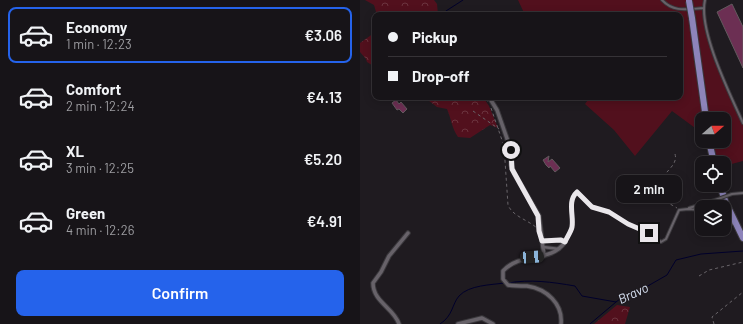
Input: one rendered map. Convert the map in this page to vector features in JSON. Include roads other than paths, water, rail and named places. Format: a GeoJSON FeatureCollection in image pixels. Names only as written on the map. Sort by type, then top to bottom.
{"type":"FeatureCollection","features":[{"type":"Feature","properties":{"kind":"main road"},"geometry":{"type":"LineString","coordinates":[[689,0],[705,112]]}},
{"type":"Feature","properties":{"kind":"main road"},"geometry":{"type":"LineString","coordinates":[[723,192],[735,223],[743,238]]}},
{"type":"Feature","properties":{"kind":"street"},"geometry":{"type":"LineString","coordinates":[[491,100],[497,110],[511,150],[511,165],[514,173],[538,216],[539,231],[544,247],[544,256]]}},
{"type":"Feature","properties":{"kind":"street"},"geometry":{"type":"LineString","coordinates":[[399,324],[393,313],[383,305],[375,292],[373,283],[381,272],[389,256],[408,232]]}},
{"type":"Feature","properties":{"kind":"street"},"geometry":{"type":"LineString","coordinates":[[542,241],[561,240],[565,242],[559,249],[544,256],[526,258],[510,265],[502,274],[505,283],[531,287],[544,292],[559,306],[561,314],[560,324]]}},
{"type":"Feature","properties":{"kind":"street"},"geometry":{"type":"LineString","coordinates":[[544,247],[559,249]]}},
{"type":"Feature","properties":{"kind":"street"},"geometry":{"type":"LineString","coordinates":[[458,324],[482,318],[493,324]]}},
{"type":"Feature","properties":{"kind":"lane"},"geometry":{"type":"LineString","coordinates":[[662,0],[666,4],[680,10],[704,8]]}},
{"type":"Feature","properties":{"kind":"lane"},"geometry":{"type":"LineString","coordinates":[[705,0],[704,8],[711,45],[724,80],[743,123]]}},
{"type":"Feature","properties":{"kind":"lane"},"geometry":{"type":"LineString","coordinates":[[565,242],[572,227],[571,207],[574,195],[577,192],[592,207],[609,212],[628,224],[652,234],[661,242],[666,240],[679,210],[695,210]]}},
{"type":"Feature","properties":{"kind":"lane"},"geometry":{"type":"LineString","coordinates":[[688,209],[732,194],[743,192]]}},
{"type":"Feature","properties":{"kind":"lane"},"geometry":{"type":"LineString","coordinates":[[731,223],[735,223]]}},
{"type":"Feature","properties":{"kind":"waterway"},"geometry":{"type":"LineString","coordinates":[[446,11],[463,0]]}},
{"type":"Feature","properties":{"kind":"waterway","name":"Bravo"},"geometry":{"type":"LineString","coordinates":[[508,283],[525,281],[558,283],[575,286],[582,296],[616,302],[628,293],[646,287],[667,275],[676,260],[701,254],[743,251]]}},
{"type":"Feature","properties":{"kind":"waterway","name":"Bravo"},"geometry":{"type":"LineString","coordinates":[[440,324],[450,314],[457,299],[463,292],[480,286],[504,283]]}},
{"type":"Feature","properties":{"kind":"waterway"},"geometry":{"type":"LineString","coordinates":[[590,324],[616,302]]}}]}
